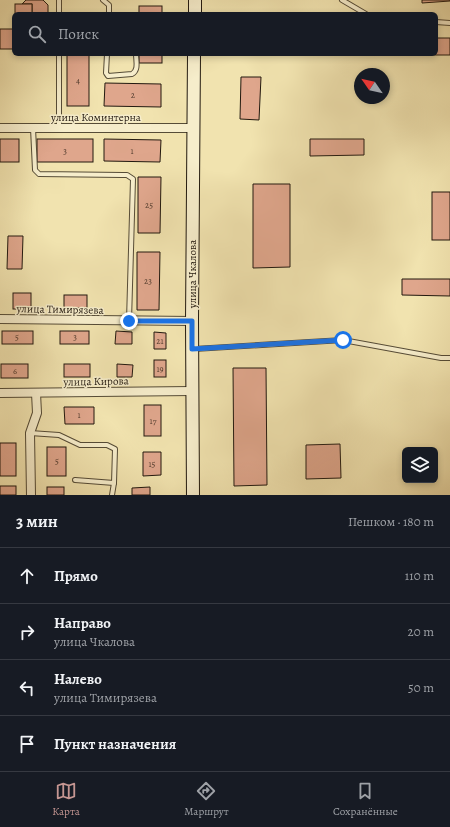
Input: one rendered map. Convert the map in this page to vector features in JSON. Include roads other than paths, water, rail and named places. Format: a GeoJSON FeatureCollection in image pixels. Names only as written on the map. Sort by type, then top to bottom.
{"type":"FeatureCollection","features":[{"type":"Feature","properties":{"kind":"main road"},"geometry":{"type":"LineString","coordinates":[[195,0],[195,12]]}},
{"type":"Feature","properties":{"kind":"main road","name":"улица Чкалова"},"geometry":{"type":"LineString","coordinates":[[192,495],[194,56]]}},
{"type":"Feature","properties":{"kind":"street","name":"улица Коминтерна"},"geometry":{"type":"LineString","coordinates":[[0,128],[193,128]]}},
{"type":"Feature","properties":{"kind":"street","name":"улица Тимирязева"},"geometry":{"type":"LineString","coordinates":[[0,319],[192,321]]}},
{"type":"Feature","properties":{"kind":"street","name":"улица Кирова"},"geometry":{"type":"LineString","coordinates":[[0,393],[192,391]]}},
{"type":"Feature","properties":{"kind":"street"},"geometry":{"type":"LineString","coordinates":[[31,495],[30,433],[37,413],[36,393]]}},
{"type":"Feature","properties":{"kind":"lane"},"geometry":{"type":"LineString","coordinates":[[59,0],[59,12]]}},
{"type":"Feature","properties":{"kind":"lane"},"geometry":{"type":"LineString","coordinates":[[103,0],[109,5],[109,12]]}},
{"type":"Feature","properties":{"kind":"lane"},"geometry":{"type":"LineString","coordinates":[[342,0],[363,12]]}},
{"type":"Feature","properties":{"kind":"lane"},"geometry":{"type":"LineString","coordinates":[[438,22],[450,23]]}},
{"type":"Feature","properties":{"kind":"lane"},"geometry":{"type":"LineString","coordinates":[[59,56],[59,128]]}},
{"type":"Feature","properties":{"kind":"lane"},"geometry":{"type":"LineString","coordinates":[[107,56],[106,73],[108,76],[134,73],[136,70],[136,56]]}},
{"type":"Feature","properties":{"kind":"lane"},"geometry":{"type":"LineString","coordinates":[[33,128],[35,170],[39,174],[127,175],[133,179],[129,321]]}},
{"type":"Feature","properties":{"kind":"lane"},"geometry":{"type":"LineString","coordinates":[[192,349],[343,340],[441,358],[450,358]]}},
{"type":"Feature","properties":{"kind":"lane"},"geometry":{"type":"LineString","coordinates":[[30,433],[59,435],[80,445],[107,445],[115,449],[114,483],[112,495]]}},
{"type":"Feature","properties":{"kind":"lane"},"geometry":{"type":"LineString","coordinates":[[75,480],[114,483]]}}]}
